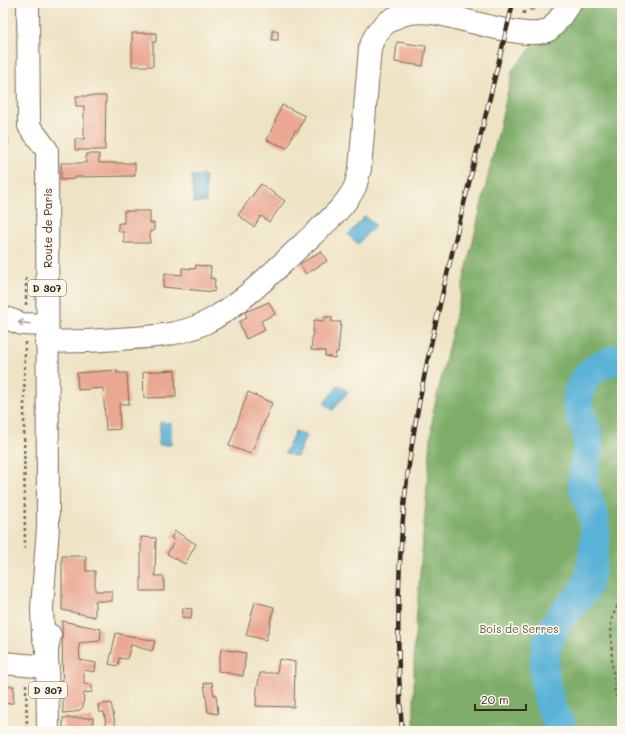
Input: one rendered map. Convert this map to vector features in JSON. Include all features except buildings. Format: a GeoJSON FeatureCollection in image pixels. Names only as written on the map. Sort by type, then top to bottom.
{"type":"FeatureCollection","features":[{"type":"Feature","properties":{"kind":"street","name":"Route de Paris"},"geometry":{"type":"LineString","coordinates":[[28,3],[29,126],[47,150],[40,330],[48,363],[48,527],[44,580],[51,594],[50,636],[47,658],[48,731]]}},
{"type":"Feature","properties":{"kind":"street"},"geometry":{"type":"LineString","coordinates":[[3,317],[74,342],[166,336],[205,323],[234,305],[282,263],[335,213],[350,196],[356,185],[360,169],[370,48],[373,38],[380,28],[395,17],[404,14],[426,12],[438,13],[506,29],[534,33],[547,31],[552,27],[570,3]]}},
{"type":"Feature","properties":{"kind":"street"},"geometry":{"type":"LineString","coordinates":[[3,663],[26,666],[47,658]]}},
{"type":"Feature","properties":{"kind":"path"},"geometry":{"type":"LineString","coordinates":[[25,552],[24,411],[40,330],[26,271]]}},
{"type":"Feature","properties":{"kind":"path"},"geometry":{"type":"LineString","coordinates":[[622,595],[611,622],[612,664],[616,691],[622,711]]}},
{"type":"Feature","properties":{"kind":"path"},"geometry":{"type":"LineString","coordinates":[[26,666],[27,731]]}},
{"type":"Feature","properties":{"kind":"green space","name":"Bois de Serres"},"geometry":{"type":"Polygon","coordinates":[[[571,3],[622,3],[622,731],[414,731],[414,647],[433,413],[513,69],[571,3]]]}},
{"type":"Feature","properties":{"kind":"water"},"geometry":{"type":"Polygon","coordinates":[[[205,175],[206,202],[194,203],[192,176],[205,175]]]}},
{"type":"Feature","properties":{"kind":"water"},"geometry":{"type":"Polygon","coordinates":[[[365,216],[375,225],[358,244],[348,235],[365,216]]]}},
{"type":"Feature","properties":{"kind":"water"},"geometry":{"type":"Polygon","coordinates":[[[339,385],[348,392],[333,410],[324,403],[339,385]]]}},
{"type":"Feature","properties":{"kind":"water"},"geometry":{"type":"Polygon","coordinates":[[[160,422],[171,423],[171,445],[159,445],[160,422]]]}},
{"type":"Feature","properties":{"kind":"water"},"geometry":{"type":"Polygon","coordinates":[[[295,431],[306,436],[297,457],[285,453],[295,431]]]}},
{"type":"Feature","properties":{"kind":"waterway"},"geometry":{"type":"LineString","coordinates":[[563,731],[549,701],[544,665],[545,655],[554,627],[587,585],[592,563],[595,537],[594,518],[583,482],[588,437],[580,413],[578,395],[583,381],[592,371],[603,364],[622,357]]}},
{"type":"Feature","properties":{"kind":"railway"},"geometry":{"type":"LineString","coordinates":[[402,731],[398,605],[401,542],[407,479],[417,414],[437,319],[513,3]]}}]}
